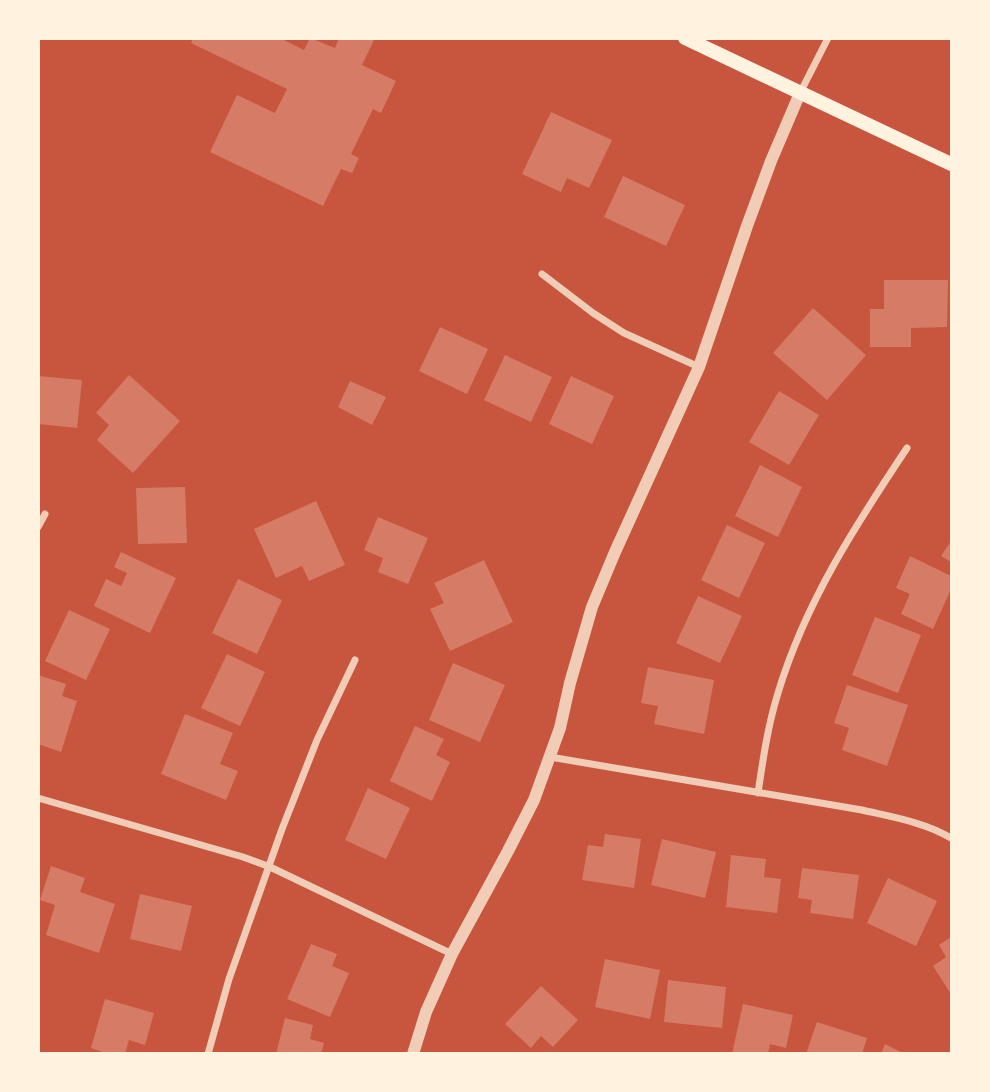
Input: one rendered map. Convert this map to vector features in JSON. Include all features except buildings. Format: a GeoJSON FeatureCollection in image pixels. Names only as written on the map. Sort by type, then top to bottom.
{"type":"FeatureCollection","features":[{"type":"Feature","properties":{"kind":"main road"},"geometry":{"type":"LineString","coordinates":[[685,38],[951,164]]}},
{"type":"Feature","properties":{"kind":"street"},"geometry":{"type":"LineString","coordinates":[[413,1054],[426,1012],[452,954],[534,800],[550,757],[592,607],[699,367],[752,213],[800,93],[828,38]]}},
{"type":"Feature","properties":{"kind":"street"},"geometry":{"type":"LineString","coordinates":[[542,274],[624,333],[699,367]]}},
{"type":"Feature","properties":{"kind":"street"},"geometry":{"type":"LineString","coordinates":[[758,793],[778,694],[800,633],[838,554],[907,448]]}},
{"type":"Feature","properties":{"kind":"street"},"geometry":{"type":"LineString","coordinates":[[38,527],[45,514]]}},
{"type":"Feature","properties":{"kind":"street"},"geometry":{"type":"LineString","coordinates":[[208,1054],[229,979],[282,829],[317,740],[355,660]]}},
{"type":"Feature","properties":{"kind":"street"},"geometry":{"type":"LineString","coordinates":[[550,757],[894,818],[951,838]]}},
{"type":"Feature","properties":{"kind":"street"},"geometry":{"type":"LineString","coordinates":[[38,798],[232,853],[270,867],[452,954]]}}]}
